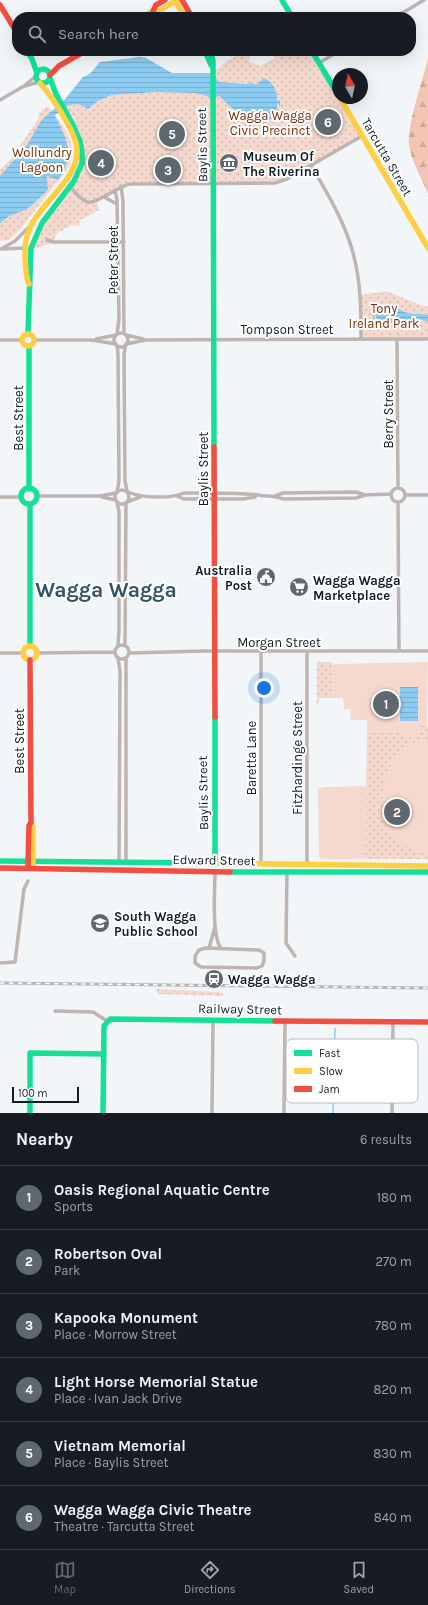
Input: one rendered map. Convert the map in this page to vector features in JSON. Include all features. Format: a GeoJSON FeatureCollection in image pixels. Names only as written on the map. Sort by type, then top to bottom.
{"type":"FeatureCollection","features":[{"type":"Feature","properties":{"kind":"main road"},"geometry":{"type":"LineString","coordinates":[[165,0],[156,5],[153,11],[159,11],[176,0],[182,12]]}},
{"type":"Feature","properties":{"kind":"main road"},"geometry":{"type":"LineString","coordinates":[[182,0],[189,12]]}},
{"type":"Feature","properties":{"kind":"main road"},"geometry":{"type":"LineString","coordinates":[[282,0],[289,12]]}},
{"type":"Feature","properties":{"kind":"main road"},"geometry":{"type":"LineString","coordinates":[[0,5],[12,25]]}},
{"type":"Feature","properties":{"kind":"main road"},"geometry":{"type":"LineString","coordinates":[[28,248],[47,215],[70,188],[78,174],[83,154],[81,142],[77,134],[59,106],[40,82],[30,56]]}},
{"type":"Feature","properties":{"kind":"main road"},"geometry":{"type":"LineString","coordinates":[[36,74],[44,69],[59,66],[76,56]]}},
{"type":"Feature","properties":{"kind":"main road"},"geometry":{"type":"LineString","coordinates":[[207,56],[212,73]]}},
{"type":"Feature","properties":{"kind":"main road"},"geometry":{"type":"LineString","coordinates":[[212,56],[212,73]]}},
{"type":"Feature","properties":{"kind":"main road"},"geometry":{"type":"LineString","coordinates":[[315,56],[332,85]]}},
{"type":"Feature","properties":{"kind":"main road"},"geometry":{"type":"LineString","coordinates":[[32,59],[44,69],[50,77],[53,91],[59,106]]}},
{"type":"Feature","properties":{"kind":"main road"},"geometry":{"type":"LineString","coordinates":[[40,82],[47,82],[59,66]]}},
{"type":"Feature","properties":{"kind":"main road","name":"Baylis Street"},"geometry":{"type":"LineString","coordinates":[[212,73],[215,872]]}},
{"type":"Feature","properties":{"kind":"main road","name":"Tarcutta Street"},"geometry":{"type":"LineString","coordinates":[[343,104],[428,248]]}},
{"type":"Feature","properties":{"kind":"main road"},"geometry":{"type":"LineString","coordinates":[[28,334],[32,335],[34,340],[32,345],[29,346],[25,345],[22,340],[28,334],[29,284],[26,278],[28,248],[26,237],[32,224],[64,184],[74,168],[77,149],[63,112]]}},
{"type":"Feature","properties":{"kind":"main road"},"geometry":{"type":"LineString","coordinates":[[64,184],[70,188]]}},
{"type":"Feature","properties":{"kind":"main road","name":"Best Street"},"geometry":{"type":"LineString","coordinates":[[29,346],[29,489]]}},
{"type":"Feature","properties":{"kind":"main road"},"geometry":{"type":"LineString","coordinates":[[29,489],[35,492],[37,496],[35,501],[30,504],[25,503],[21,496],[23,492],[29,489]]}},
{"type":"Feature","properties":{"kind":"main road"},"geometry":{"type":"LineString","coordinates":[[30,504],[30,646]]}},
{"type":"Feature","properties":{"kind":"main road"},"geometry":{"type":"LineString","coordinates":[[30,646],[34,647],[38,653],[36,657],[30,660],[24,657],[23,653],[24,649],[30,646]]}},
{"type":"Feature","properties":{"kind":"main road","name":"Best Street"},"geometry":{"type":"LineString","coordinates":[[30,660],[31,822],[28,826],[31,868]]}},
{"type":"Feature","properties":{"kind":"main road","name":"Edward Street"},"geometry":{"type":"LineString","coordinates":[[0,861],[428,866]]}},
{"type":"Feature","properties":{"kind":"main road"},"geometry":{"type":"LineString","coordinates":[[307,864],[307,872]]}},
{"type":"Feature","properties":{"kind":"main road","name":"Edward Street"},"geometry":{"type":"LineString","coordinates":[[0,868],[215,872],[428,872]]}},
{"type":"Feature","properties":{"kind":"main road","name":"Railway Street"},"geometry":{"type":"LineString","coordinates":[[107,1021],[116,1018],[428,1022]]}},
{"type":"Feature","properties":{"kind":"main road"},"geometry":{"type":"LineString","coordinates":[[104,1113],[104,1026],[107,1021]]}},
{"type":"Feature","properties":{"kind":"main road"},"geometry":{"type":"LineString","coordinates":[[30,1113],[30,1053],[104,1054]]}},
{"type":"Feature","properties":{"kind":"street"},"geometry":{"type":"LineString","coordinates":[[404,12],[424,0]]}},
{"type":"Feature","properties":{"kind":"street"},"geometry":{"type":"LineString","coordinates":[[319,63],[330,56]]}},
{"type":"Feature","properties":{"kind":"street"},"geometry":{"type":"LineString","coordinates":[[0,100],[24,86],[36,74]]}},
{"type":"Feature","properties":{"kind":"street"},"geometry":{"type":"LineString","coordinates":[[24,86],[40,82]]}},
{"type":"Feature","properties":{"kind":"street"},"geometry":{"type":"LineString","coordinates":[[70,188],[89,203],[121,186],[134,184],[275,183],[287,178],[362,136]]}},
{"type":"Feature","properties":{"kind":"street"},"geometry":{"type":"LineString","coordinates":[[311,165],[340,217],[354,254],[360,295],[361,339]]}},
{"type":"Feature","properties":{"kind":"street","name":"Peter Street"},"geometry":{"type":"LineString","coordinates":[[121,186],[123,201],[123,298],[125,334]]}},
{"type":"Feature","properties":{"kind":"street","name":"Peter Street"},"geometry":{"type":"LineString","coordinates":[[115,190],[118,242],[117,335]]}},
{"type":"Feature","properties":{"kind":"street"},"geometry":{"type":"LineString","coordinates":[[104,196],[117,204]]}},
{"type":"Feature","properties":{"kind":"street"},"geometry":{"type":"LineString","coordinates":[[0,249],[15,241],[32,224]]}},
{"type":"Feature","properties":{"kind":"street"},"geometry":{"type":"LineString","coordinates":[[47,240],[54,242],[124,242]]}},
{"type":"Feature","properties":{"kind":"street"},"geometry":{"type":"LineString","coordinates":[[0,249],[28,248]]}},
{"type":"Feature","properties":{"kind":"street"},"geometry":{"type":"LineString","coordinates":[[118,277],[124,276]]}},
{"type":"Feature","properties":{"kind":"street"},"geometry":{"type":"LineString","coordinates":[[118,298],[123,298]]}},
{"type":"Feature","properties":{"kind":"street"},"geometry":{"type":"LineString","coordinates":[[34,340],[91,340],[125,334],[127,338],[124,381],[124,481],[129,497],[126,502],[125,610],[126,646],[130,653],[126,658],[125,691],[126,863]]}},
{"type":"Feature","properties":{"kind":"street","name":"Tompson Street"},"geometry":{"type":"LineString","coordinates":[[125,334],[146,340]]}},
{"type":"Feature","properties":{"kind":"street"},"geometry":{"type":"LineString","coordinates":[[115,652],[118,646],[119,610],[119,536],[116,493],[119,481],[118,382],[117,345],[114,340],[117,335]]}},
{"type":"Feature","properties":{"kind":"street","name":"Berry Street"},"geometry":{"type":"LineString","coordinates":[[397,339],[398,488]]}},
{"type":"Feature","properties":{"kind":"street","name":"Tompson Street"},"geometry":{"type":"LineString","coordinates":[[126,344],[146,340],[428,339]]}},
{"type":"Feature","properties":{"kind":"street"},"geometry":{"type":"LineString","coordinates":[[0,340],[22,340]]}},
{"type":"Feature","properties":{"kind":"street"},"geometry":{"type":"LineString","coordinates":[[91,340],[122,346],[126,344]]}},
{"type":"Feature","properties":{"kind":"street"},"geometry":{"type":"LineString","coordinates":[[118,382],[124,381]]}},
{"type":"Feature","properties":{"kind":"street"},"geometry":{"type":"LineString","coordinates":[[118,404],[124,404]]}},
{"type":"Feature","properties":{"kind":"street"},"geometry":{"type":"LineString","coordinates":[[118,432],[124,432]]}},
{"type":"Feature","properties":{"kind":"street"},"geometry":{"type":"LineString","coordinates":[[119,455],[125,455]]}},
{"type":"Feature","properties":{"kind":"street"},"geometry":{"type":"LineString","coordinates":[[391,494],[394,489],[398,488],[402,490],[405,495]]}},
{"type":"Feature","properties":{"kind":"street"},"geometry":{"type":"LineString","coordinates":[[37,496],[99,496],[116,493],[123,490],[143,496],[177,496],[184,493],[214,496],[244,493],[260,496],[275,496],[283,493],[356,492],[365,495],[391,494]]}},
{"type":"Feature","properties":{"kind":"street"},"geometry":{"type":"LineString","coordinates":[[391,494],[392,499],[398,502],[404,500],[405,495]]}},
{"type":"Feature","properties":{"kind":"street"},"geometry":{"type":"LineString","coordinates":[[405,495],[428,495]]}},
{"type":"Feature","properties":{"kind":"street"},"geometry":{"type":"LineString","coordinates":[[0,497],[21,496]]}},
{"type":"Feature","properties":{"kind":"street"},"geometry":{"type":"LineString","coordinates":[[99,496],[122,504],[143,496]]}},
{"type":"Feature","properties":{"kind":"street"},"geometry":{"type":"LineString","coordinates":[[398,502],[399,651]]}},
{"type":"Feature","properties":{"kind":"street"},"geometry":{"type":"LineString","coordinates":[[119,536],[125,536]]}},
{"type":"Feature","properties":{"kind":"street"},"geometry":{"type":"LineString","coordinates":[[119,560],[125,560]]}},
{"type":"Feature","properties":{"kind":"street"},"geometry":{"type":"LineString","coordinates":[[119,587],[125,587]]}},
{"type":"Feature","properties":{"kind":"street"},"geometry":{"type":"LineString","coordinates":[[119,610],[125,610]]}},
{"type":"Feature","properties":{"kind":"street"},"geometry":{"type":"LineString","coordinates":[[118,646],[126,646]]}},
{"type":"Feature","properties":{"kind":"street","name":"Morgan Street"},"geometry":{"type":"LineString","coordinates":[[130,653],[428,651]]}},
{"type":"Feature","properties":{"kind":"street"},"geometry":{"type":"LineString","coordinates":[[38,653],[115,652]]}},
{"type":"Feature","properties":{"kind":"street"},"geometry":{"type":"LineString","coordinates":[[115,652],[118,658],[120,671],[119,863]]}},
{"type":"Feature","properties":{"kind":"street","name":"Baretta Lane"},"geometry":{"type":"LineString","coordinates":[[260,652],[261,864]]}},
{"type":"Feature","properties":{"kind":"street","name":"Fitzhardinge Street"},"geometry":{"type":"LineString","coordinates":[[307,652],[307,864]]}},
{"type":"Feature","properties":{"kind":"street"},"geometry":{"type":"LineString","coordinates":[[0,653],[23,653]]}},
{"type":"Feature","properties":{"kind":"street"},"geometry":{"type":"LineString","coordinates":[[118,658],[122,660],[126,658]]}},
{"type":"Feature","properties":{"kind":"street"},"geometry":{"type":"LineString","coordinates":[[120,692],[125,691]]}},
{"type":"Feature","properties":{"kind":"street"},"geometry":{"type":"LineString","coordinates":[[119,717],[126,717]]}},
{"type":"Feature","properties":{"kind":"street"},"geometry":{"type":"LineString","coordinates":[[119,746],[126,746]]}},
{"type":"Feature","properties":{"kind":"street"},"geometry":{"type":"LineString","coordinates":[[119,771],[126,771]]}},
{"type":"Feature","properties":{"kind":"street"},"geometry":{"type":"LineString","coordinates":[[119,799],[126,799]]}},
{"type":"Feature","properties":{"kind":"street"},"geometry":{"type":"LineString","coordinates":[[119,825],[126,825]]}},
{"type":"Feature","properties":{"kind":"street"},"geometry":{"type":"LineString","coordinates":[[215,872],[215,928],[218,944],[222,949]]}},
{"type":"Feature","properties":{"kind":"street"},"geometry":{"type":"LineString","coordinates":[[287,872],[286,943],[295,956]]}},
{"type":"Feature","properties":{"kind":"street"},"geometry":{"type":"LineString","coordinates":[[0,963],[15,962],[24,889],[28,882]]}},
{"type":"Feature","properties":{"kind":"street"},"geometry":{"type":"LineString","coordinates":[[209,948],[215,928]]}},
{"type":"Feature","properties":{"kind":"street"},"geometry":{"type":"LineString","coordinates":[[201,949],[222,949],[261,950],[264,954],[263,963],[257,968],[199,966],[195,960],[196,954],[201,949]]}},
{"type":"Feature","properties":{"kind":"street"},"geometry":{"type":"LineString","coordinates":[[55,1011],[93,1012],[107,1021]]}},
{"type":"Feature","properties":{"kind":"street"},"geometry":{"type":"LineString","coordinates":[[212,1113],[214,1020]]}},
{"type":"Feature","properties":{"kind":"street"},"geometry":{"type":"LineString","coordinates":[[284,1113],[285,1020]]}},
{"type":"Feature","properties":{"kind":"street"},"geometry":{"type":"LineString","coordinates":[[393,1021],[393,1039]]}},
{"type":"Feature","properties":{"kind":"street"},"geometry":{"type":"LineString","coordinates":[[392,1103],[392,1113]]}},
{"type":"Feature","properties":{"kind":"green space","name":"Wagga Wagga Civic Precinct"},"geometry":{"type":"Polygon","coordinates":[[[236,56],[250,56],[249,62],[260,66],[275,58],[274,56],[315,56],[332,85],[332,104],[343,104],[362,136],[287,179],[275,183],[130,184],[97,201],[99,210],[79,221],[80,226],[72,225],[56,234],[53,243],[31,249],[35,236],[70,187],[82,161],[65,111],[67,106],[78,104],[88,109],[98,101],[112,95],[156,92],[196,93],[212,97],[212,73],[236,56]]]}},
{"type":"Feature","properties":{"kind":"green space"},"geometry":{"type":"Polygon","coordinates":[[[428,58],[428,194],[410,151],[409,136],[410,125],[428,58]]]}},
{"type":"Feature","properties":{"kind":"green space","name":"Wollundry Lagoon"},"geometry":{"type":"Polygon","coordinates":[[[47,106],[64,127],[71,142],[72,158],[69,167],[19,231],[9,240],[0,241],[0,170],[11,159],[39,118],[38,114],[47,106]]]}},
{"type":"Feature","properties":{"kind":"green space","name":"Tony Ireland Park"},"geometry":{"type":"Polygon","coordinates":[[[386,291],[423,306],[428,306],[428,339],[361,339],[360,295],[386,291]]]}},
{"type":"Feature","properties":{"kind":"green space"},"geometry":{"type":"Polygon","coordinates":[[[317,662],[332,662],[332,698],[319,698],[318,704],[317,704],[317,662]]]}},
{"type":"Feature","properties":{"kind":"green space"},"geometry":{"type":"Polygon","coordinates":[[[428,662],[427,726],[421,726],[420,732],[413,738],[404,737],[399,732],[367,732],[367,720],[351,720],[350,709],[344,709],[343,698],[332,698],[332,666],[334,664],[428,662]]]}},
{"type":"Feature","properties":{"kind":"green space"},"geometry":{"type":"Polygon","coordinates":[[[421,726],[427,726],[428,729],[428,859],[365,859],[367,732],[399,732],[407,738],[418,734],[421,726]]]}},
{"type":"Feature","properties":{"kind":"green space"},"geometry":{"type":"Polygon","coordinates":[[[428,739],[428,853],[419,852],[400,842],[388,828],[384,819],[382,808],[385,777],[394,758],[409,745],[428,739]]]}},
{"type":"Feature","properties":{"kind":"green space"},"geometry":{"type":"Polygon","coordinates":[[[366,786],[365,859],[322,859],[319,857],[318,789],[325,787],[366,786]]]}},
{"type":"Feature","properties":{"kind":"green space"},"geometry":{"type":"Polygon","coordinates":[[[157,989],[216,992],[223,993],[223,996],[157,994],[157,989]]]}},
{"type":"Feature","properties":{"kind":"water","name":"Wollundry Lagoon"},"geometry":{"type":"Polygon","coordinates":[[[139,57],[146,58],[172,73],[212,73],[219,82],[244,84],[253,83],[256,85],[264,78],[274,87],[277,94],[277,101],[280,100],[280,106],[277,103],[276,114],[270,120],[264,123],[257,123],[243,116],[219,96],[212,98],[196,93],[156,92],[112,95],[98,101],[88,109],[78,104],[67,106],[65,111],[56,114],[55,116],[68,148],[67,163],[58,180],[47,176],[48,190],[25,210],[9,216],[0,223],[0,176],[27,145],[41,121],[61,104],[83,77],[91,73],[100,62],[139,57]]]}},
{"type":"Feature","properties":{"kind":"water"},"geometry":{"type":"Polygon","coordinates":[[[377,304],[383,305],[386,310],[397,308],[410,314],[428,315],[428,321],[381,321],[377,319],[375,314],[374,307],[377,304]]]}},
{"type":"Feature","properties":{"kind":"water"},"geometry":{"type":"Polygon","coordinates":[[[400,687],[418,687],[418,721],[400,721],[400,687]]]}},
{"type":"Feature","properties":{"kind":"waterway"},"geometry":{"type":"LineString","coordinates":[[373,321],[374,314]]}},
{"type":"Feature","properties":{"kind":"waterway"},"geometry":{"type":"LineString","coordinates":[[335,1028],[335,1039]]}},
{"type":"Feature","properties":{"kind":"waterway"},"geometry":{"type":"LineString","coordinates":[[333,1103],[333,1113]]}},
{"type":"Feature","properties":{"kind":"railway"},"geometry":{"type":"LineString","coordinates":[[0,983],[428,988]]}},
{"type":"Feature","properties":{"kind":"traffic: fast"},"geometry":{"type":"LineString","coordinates":[[282,0],[289,12]]}},
{"type":"Feature","properties":{"kind":"traffic: fast"},"geometry":{"type":"LineString","coordinates":[[30,56],[37,73]]}},
{"type":"Feature","properties":{"kind":"traffic: fast"},"geometry":{"type":"LineString","coordinates":[[207,56],[211,65]]}},
{"type":"Feature","properties":{"kind":"traffic: fast"},"geometry":{"type":"LineString","coordinates":[[212,56],[214,447]]}},
{"type":"Feature","properties":{"kind":"traffic: fast"},"geometry":{"type":"LineString","coordinates":[[315,56],[332,85]]}},
{"type":"Feature","properties":{"kind":"traffic: fast"},"geometry":{"type":"LineString","coordinates":[[43,69],[48,71],[50,76],[48,81],[43,83],[38,81],[36,76],[38,71],[43,69]]}},
{"type":"Feature","properties":{"kind":"traffic: fast"},"geometry":{"type":"LineString","coordinates":[[28,334],[31,248],[42,223],[74,181],[82,163],[80,141],[56,94],[50,78]]}},
{"type":"Feature","properties":{"kind":"traffic: fast"},"geometry":{"type":"LineString","coordinates":[[29,346],[29,489]]}},
{"type":"Feature","properties":{"kind":"traffic: fast"},"geometry":{"type":"LineString","coordinates":[[29,488],[36,493],[37,496],[32,503],[29,504],[22,499],[21,496],[26,489],[29,488]]}},
{"type":"Feature","properties":{"kind":"traffic: fast"},"geometry":{"type":"LineString","coordinates":[[30,504],[30,646]]}},
{"type":"Feature","properties":{"kind":"traffic: fast"},"geometry":{"type":"LineString","coordinates":[[215,717],[215,864]]}},
{"type":"Feature","properties":{"kind":"traffic: fast"},"geometry":{"type":"LineString","coordinates":[[0,861],[202,863]]}},
{"type":"Feature","properties":{"kind":"traffic: fast"},"geometry":{"type":"LineString","coordinates":[[230,872],[428,872]]}},
{"type":"Feature","properties":{"kind":"traffic: fast"},"geometry":{"type":"LineString","coordinates":[[103,1113],[104,1026],[110,1019],[275,1021]]}},
{"type":"Feature","properties":{"kind":"traffic: fast"},"geometry":{"type":"LineString","coordinates":[[30,1113],[30,1053],[104,1054]]}},
{"type":"Feature","properties":{"kind":"traffic: slow"},"geometry":{"type":"LineString","coordinates":[[175,0],[182,12]]}},
{"type":"Feature","properties":{"kind":"traffic: slow"},"geometry":{"type":"LineString","coordinates":[[151,12],[159,11],[177,0]]}},
{"type":"Feature","properties":{"kind":"traffic: slow"},"geometry":{"type":"LineString","coordinates":[[29,284],[26,274],[25,257],[27,236],[33,222],[65,182],[71,172],[76,161],[77,149],[73,134],[63,116],[40,83]]}},
{"type":"Feature","properties":{"kind":"traffic: slow"},"geometry":{"type":"LineString","coordinates":[[344,104],[428,248]]}},
{"type":"Feature","properties":{"kind":"traffic: slow"},"geometry":{"type":"LineString","coordinates":[[26,334],[30,334],[34,340],[30,346],[26,346],[22,342],[22,338],[26,334]]}},
{"type":"Feature","properties":{"kind":"traffic: slow"},"geometry":{"type":"LineString","coordinates":[[27,646],[33,646],[37,650],[37,653],[37,656],[33,660],[27,660],[23,656],[23,650],[27,646]]}},
{"type":"Feature","properties":{"kind":"traffic: slow"},"geometry":{"type":"LineString","coordinates":[[31,822],[33,826],[33,865]]}},
{"type":"Feature","properties":{"kind":"traffic: slow"},"geometry":{"type":"LineString","coordinates":[[202,863],[428,866]]}},
{"type":"Feature","properties":{"kind":"traffic: jam"},"geometry":{"type":"LineString","coordinates":[[153,11],[156,5],[165,0]]}},
{"type":"Feature","properties":{"kind":"traffic: jam"},"geometry":{"type":"LineString","coordinates":[[182,0],[189,12]]}},
{"type":"Feature","properties":{"kind":"traffic: jam"},"geometry":{"type":"LineString","coordinates":[[0,5],[12,25]]}},
{"type":"Feature","properties":{"kind":"traffic: jam"},"geometry":{"type":"LineString","coordinates":[[50,75],[59,66],[76,56]]}},
{"type":"Feature","properties":{"kind":"traffic: jam"},"geometry":{"type":"LineString","coordinates":[[214,447],[215,717]]}},
{"type":"Feature","properties":{"kind":"traffic: jam"},"geometry":{"type":"LineString","coordinates":[[28,865],[29,826],[31,822],[30,660]]}},
{"type":"Feature","properties":{"kind":"traffic: jam"},"geometry":{"type":"LineString","coordinates":[[0,868],[230,872]]}},
{"type":"Feature","properties":{"kind":"traffic: jam"},"geometry":{"type":"LineString","coordinates":[[275,1021],[428,1022]]}},
{"type":"Feature","properties":{"kind":"place","name":"Wagga Wagga Civic Theatre"},"geometry":{"type":"Point","coordinates":[328,122]}},
{"type":"Feature","properties":{"kind":"place","name":"Vietnam Memorial"},"geometry":{"type":"Point","coordinates":[172,134]}},
{"type":"Feature","properties":{"kind":"place","name":"Light Horse Memorial Statue"},"geometry":{"type":"Point","coordinates":[101,163]}},
{"type":"Feature","properties":{"kind":"place","name":"Museum Of The Riverina"},"geometry":{"type":"Point","coordinates":[229,163]}},
{"type":"Feature","properties":{"kind":"place","name":"Kapooka Monument"},"geometry":{"type":"Point","coordinates":[168,170]}},
{"type":"Feature","properties":{"kind":"place","name":"Australia Post"},"geometry":{"type":"Point","coordinates":[266,577]}},
{"type":"Feature","properties":{"kind":"place","name":"Wagga Wagga Marketplace"},"geometry":{"type":"Point","coordinates":[299,587]}},
{"type":"Feature","properties":{"kind":"place","name":"Oasis Regional Aquatic Centre"},"geometry":{"type":"Point","coordinates":[386,704]}},
{"type":"Feature","properties":{"kind":"place","name":"Robertson Oval"},"geometry":{"type":"Point","coordinates":[397,812]}},
{"type":"Feature","properties":{"kind":"place","name":"South Wagga Public School"},"geometry":{"type":"Point","coordinates":[100,923]}},
{"type":"Feature","properties":{"kind":"place","name":"Wagga Wagga"},"geometry":{"type":"Point","coordinates":[214,979]}},
{"type":"Feature","properties":{"kind":"district","name":"Wagga Wagga"},"geometry":{"type":"Point","coordinates":[106,590]}}]}
